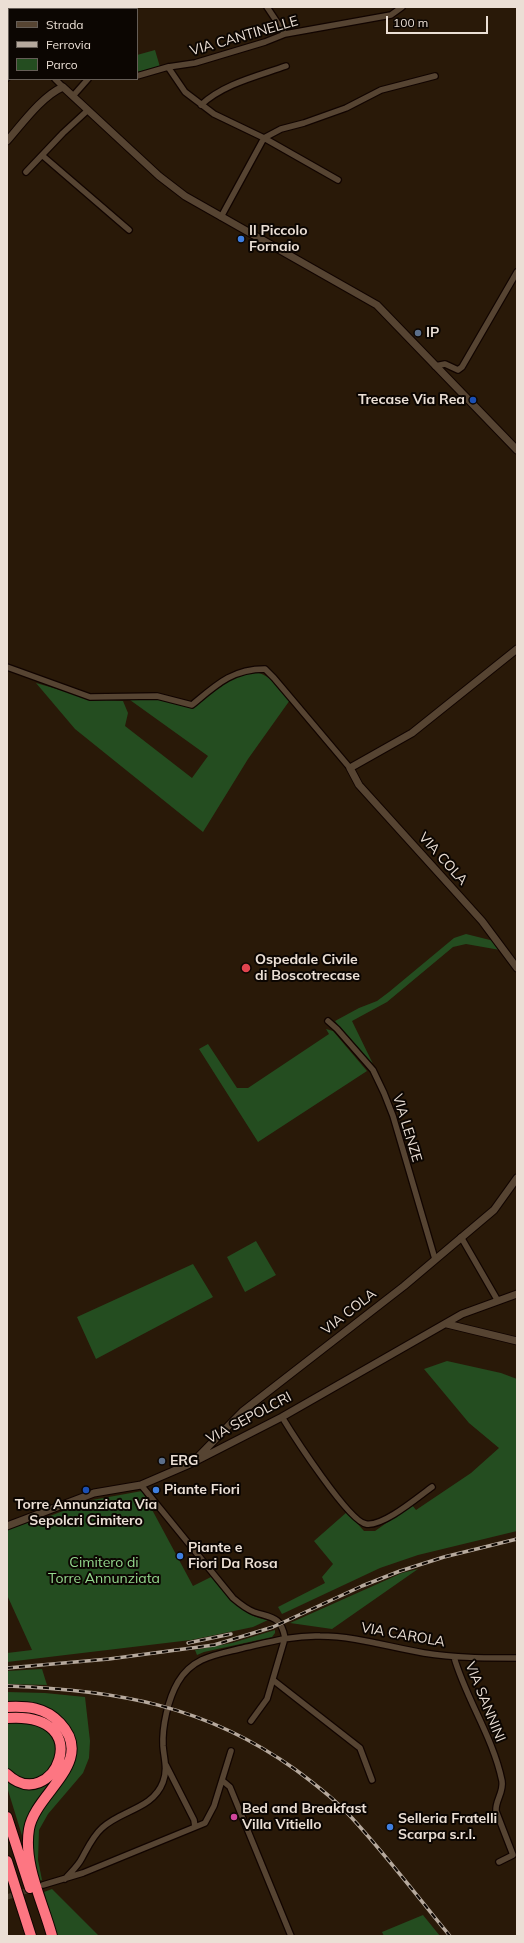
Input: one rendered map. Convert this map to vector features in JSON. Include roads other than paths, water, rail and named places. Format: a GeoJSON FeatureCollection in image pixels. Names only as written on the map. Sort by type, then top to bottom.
{"type":"FeatureCollection","features":[{"type":"Feature","properties":{"kind":"highway"},"geometry":{"type":"LineString","coordinates":[[7,1707],[32,1707],[48,1713],[63,1725],[71,1743],[71,1754],[66,1772],[38,1806],[29,1829],[29,1856],[52,1936]]}},
{"type":"Feature","properties":{"kind":"highway"},"geometry":{"type":"LineString","coordinates":[[7,1718],[32,1718],[47,1725],[57,1735],[61,1750],[61,1756],[55,1770],[38,1783],[25,1784],[17,1781],[7,1774]]}},
{"type":"Feature","properties":{"kind":"highway"},"geometry":{"type":"LineString","coordinates":[[7,1817],[46,1936]]}},
{"type":"Feature","properties":{"kind":"highway"},"geometry":{"type":"LineString","coordinates":[[7,1861],[31,1936]]}},
{"type":"Feature","properties":{"kind":"highway"},"geometry":{"type":"LineString","coordinates":[[7,1876],[23,1910]]}},
{"type":"Feature","properties":{"kind":"street"},"geometry":{"type":"LineString","coordinates":[[267,7],[285,34]]}},
{"type":"Feature","properties":{"kind":"street","name":"VIA CANTINELLE"},"geometry":{"type":"LineString","coordinates":[[138,76],[168,67],[195,63],[265,42],[285,34],[391,15],[402,7]]}},
{"type":"Feature","properties":{"kind":"street"},"geometry":{"type":"LineString","coordinates":[[202,105],[210,96],[286,66]]}},
{"type":"Feature","properties":{"kind":"street"},"geometry":{"type":"LineString","coordinates":[[168,67],[185,92],[214,114],[264,138],[338,180]]}},
{"type":"Feature","properties":{"kind":"street"},"geometry":{"type":"LineString","coordinates":[[221,217],[264,138],[281,129],[304,123],[346,108],[382,90],[435,76]]}},
{"type":"Feature","properties":{"kind":"street"},"geometry":{"type":"LineString","coordinates":[[56,80],[171,186],[221,217],[367,298],[388,316],[517,450]]}},
{"type":"Feature","properties":{"kind":"street"},"geometry":{"type":"LineString","coordinates":[[73,96],[87,80]]}},
{"type":"Feature","properties":{"kind":"street"},"geometry":{"type":"LineString","coordinates":[[7,141],[50,95],[63,87]]}},
{"type":"Feature","properties":{"kind":"street"},"geometry":{"type":"LineString","coordinates":[[26,172],[43,156],[63,133],[88,110]]}},
{"type":"Feature","properties":{"kind":"street"},"geometry":{"type":"LineString","coordinates":[[43,156],[129,230]]}},
{"type":"Feature","properties":{"kind":"street"},"geometry":{"type":"LineString","coordinates":[[436,366],[445,364],[458,370],[462,367],[517,272]]}},
{"type":"Feature","properties":{"kind":"street"},"geometry":{"type":"LineString","coordinates":[[7,667],[90,697],[157,696],[192,705],[222,679],[252,669],[265,669],[350,768],[412,733],[517,649]]}},
{"type":"Feature","properties":{"kind":"street","name":"VIA COLA"},"geometry":{"type":"LineString","coordinates":[[350,768],[360,785],[482,921],[517,968]]}},
{"type":"Feature","properties":{"kind":"street","name":"VIA LENZE"},"geometry":{"type":"LineString","coordinates":[[328,1021],[337,1029],[373,1070],[384,1093],[393,1116],[435,1259]]}},
{"type":"Feature","properties":{"kind":"street","name":"VIA COLA"},"geometry":{"type":"LineString","coordinates":[[192,1463],[243,1410],[404,1286],[494,1210],[517,1178]]}},
{"type":"Feature","properties":{"kind":"street"},"geometry":{"type":"LineString","coordinates":[[461,1237],[498,1301]]}},
{"type":"Feature","properties":{"kind":"street","name":"VIA SEPOLCRI"},"geometry":{"type":"LineString","coordinates":[[7,1526],[94,1493],[141,1485],[192,1463],[282,1416],[462,1314],[517,1294]]}},
{"type":"Feature","properties":{"kind":"street"},"geometry":{"type":"LineString","coordinates":[[446,1324],[517,1341]]}},
{"type":"Feature","properties":{"kind":"street"},"geometry":{"type":"LineString","coordinates":[[282,1416],[315,1468],[356,1519],[366,1524],[379,1523],[432,1487]]}},
{"type":"Feature","properties":{"kind":"street"},"geometry":{"type":"LineString","coordinates":[[141,1485],[233,1598],[246,1608],[274,1617],[279,1622],[283,1630],[285,1638],[273,1680],[263,1706],[251,1721]]}},
{"type":"Feature","properties":{"kind":"street","name":"VIA CAROLA"},"geometry":{"type":"LineString","coordinates":[[166,1765],[163,1746],[165,1724],[170,1701],[177,1683],[189,1668],[209,1656],[285,1638],[319,1636],[348,1638],[424,1653],[454,1657],[517,1658]]}},
{"type":"Feature","properties":{"kind":"street","name":"VIA SANNINI"},"geometry":{"type":"LineString","coordinates":[[454,1657],[491,1748],[503,1783],[496,1806],[496,1811],[514,1854],[499,1862]]}},
{"type":"Feature","properties":{"kind":"street"},"geometry":{"type":"LineString","coordinates":[[273,1680],[360,1748],[372,1780]]}},
{"type":"Feature","properties":{"kind":"street"},"geometry":{"type":"LineString","coordinates":[[43,1885],[65,1879],[205,1823],[223,1781],[231,1751]]}},
{"type":"Feature","properties":{"kind":"street"},"geometry":{"type":"LineString","coordinates":[[166,1765],[194,1820],[195,1827]]}},
{"type":"Feature","properties":{"kind":"street"},"geometry":{"type":"LineString","coordinates":[[65,1879],[75,1868],[91,1840],[103,1827],[150,1800],[158,1793],[163,1781],[166,1765]]}},
{"type":"Feature","properties":{"kind":"street"},"geometry":{"type":"LineString","coordinates":[[223,1781],[230,1787],[291,1936]]}},
{"type":"Feature","properties":{"kind":"tunnel"},"geometry":{"type":"LineString","coordinates":[[7,1897],[32,1889]]}},
{"type":"Feature","properties":{"kind":"railway"},"geometry":{"type":"LineString","coordinates":[[7,1668],[109,1659],[214,1645],[273,1627],[362,1586],[400,1571],[444,1557],[517,1539]]}},
{"type":"Feature","properties":{"kind":"railway"},"geometry":{"type":"LineString","coordinates":[[188,1643],[231,1634]]}},
{"type":"Feature","properties":{"kind":"railway"},"geometry":{"type":"LineString","coordinates":[[7,1686],[85,1692],[122,1697],[158,1705],[193,1716],[228,1730],[262,1748],[296,1770],[345,1810],[450,1936]]}},
{"type":"Feature","properties":{"kind":"place","name":"Il Piccolo Fornaio"},"geometry":{"type":"Point","coordinates":[241,239]}},
{"type":"Feature","properties":{"kind":"place","name":"IP"},"geometry":{"type":"Point","coordinates":[418,333]}},
{"type":"Feature","properties":{"kind":"place","name":"Trecase Via Rea"},"geometry":{"type":"Point","coordinates":[473,400]}},
{"type":"Feature","properties":{"kind":"place","name":"Ospedale Civile di Boscotrecase"},"geometry":{"type":"Point","coordinates":[246,968]}},
{"type":"Feature","properties":{"kind":"place","name":"ERG"},"geometry":{"type":"Point","coordinates":[162,1461]}},
{"type":"Feature","properties":{"kind":"place","name":"Torre Annunziata Via Sepolcri Cimitero"},"geometry":{"type":"Point","coordinates":[86,1490]}},
{"type":"Feature","properties":{"kind":"place","name":"Piante Fiori"},"geometry":{"type":"Point","coordinates":[156,1490]}},
{"type":"Feature","properties":{"kind":"place","name":"Piante e Fiori Da Rosa"},"geometry":{"type":"Point","coordinates":[180,1556]}},
{"type":"Feature","properties":{"kind":"place","name":"Bed and Breakfast Villa Vitiello"},"geometry":{"type":"Point","coordinates":[234,1817]}},
{"type":"Feature","properties":{"kind":"place","name":"Selleria Fratelli Scarpa s.r.l."},"geometry":{"type":"Point","coordinates":[390,1827]}},
{"type":"Feature","properties":{"kind":"park label","name":"Cimitero di Torre Annunziata"},"geometry":{"type":"Point","coordinates":[104,1572]}}]}
